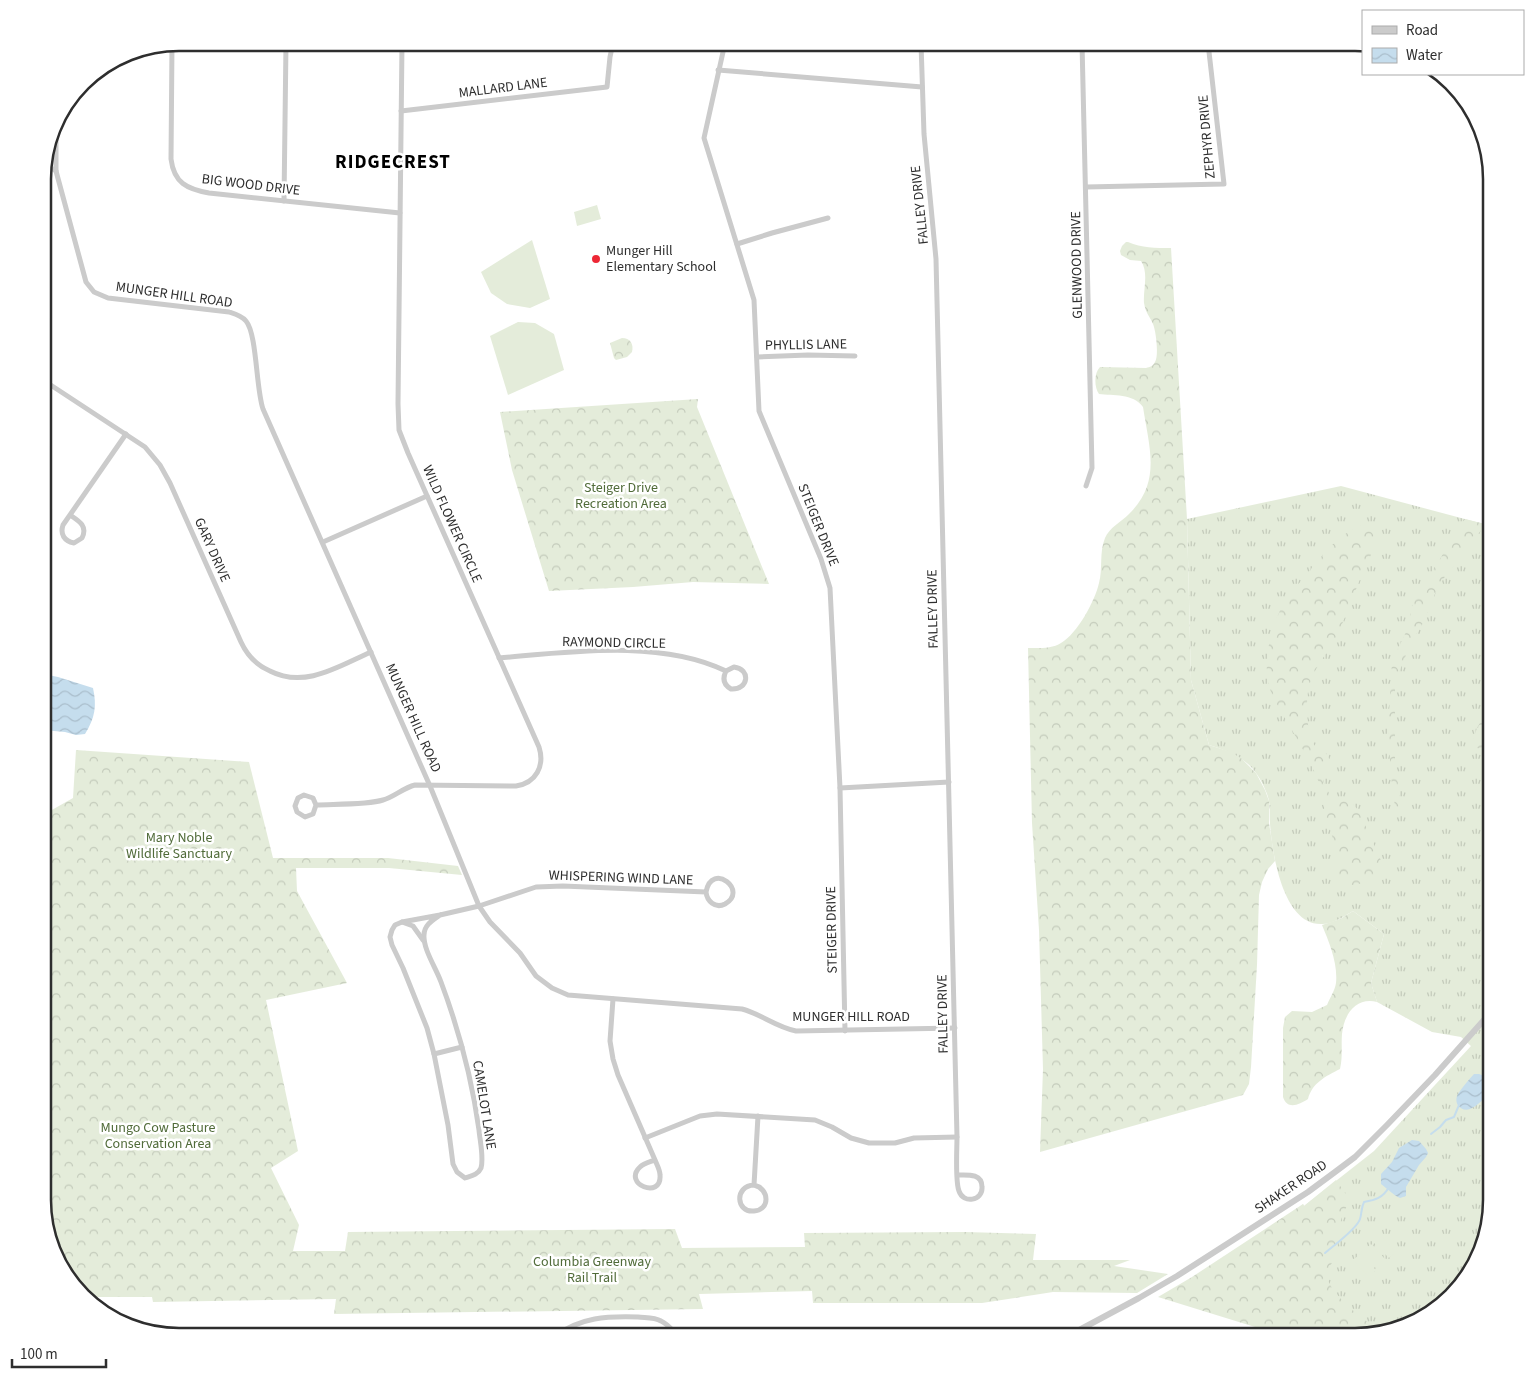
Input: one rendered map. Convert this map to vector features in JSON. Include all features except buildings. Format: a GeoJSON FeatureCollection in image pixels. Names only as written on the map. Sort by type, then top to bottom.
{"type":"FeatureCollection","features":[{"type":"Feature","properties":{"kind":"street","name":"BIG WOOD DRIVE"},"geometry":{"type":"LineString","coordinates":[[172,51],[171,159],[172,168],[185,186],[200,191],[400,213]]}},
{"type":"Feature","properties":{"kind":"street"},"geometry":{"type":"LineString","coordinates":[[284,201],[286,51]]}},
{"type":"Feature","properties":{"kind":"street","name":"WILD FLOWER CIRCLE"},"geometry":{"type":"LineString","coordinates":[[316,805],[375,802],[387,799],[411,786],[420,784],[430,786],[516,786],[528,783],[534,777],[539,770],[541,761],[539,747],[399,430],[402,51]]}},
{"type":"Feature","properties":{"kind":"street","name":"MALLARD LANE"},"geometry":{"type":"LineString","coordinates":[[401,112],[607,87],[612,51]]}},
{"type":"Feature","properties":{"kind":"street","name":"STEIGER DRIVE"},"geometry":{"type":"LineString","coordinates":[[722,51],[704,138],[754,300],[759,411],[822,559],[830,588],[840,788],[845,1031]]}},
{"type":"Feature","properties":{"kind":"street","name":"FALLEY DRIVE"},"geometry":{"type":"LineString","coordinates":[[921,51],[924,142],[936,259],[958,1189],[962,1196],[969,1200],[979,1196],[982,1189],[979,1179],[972,1175],[958,1175]]}},
{"type":"Feature","properties":{"kind":"street","name":"GLENWOOD DRIVE"},"geometry":{"type":"LineString","coordinates":[[1082,51],[1092,468],[1086,486]]}},
{"type":"Feature","properties":{"kind":"street","name":"ZEPHYR DRIVE"},"geometry":{"type":"LineString","coordinates":[[1086,187],[1224,184],[1209,51]]}},
{"type":"Feature","properties":{"kind":"street"},"geometry":{"type":"LineString","coordinates":[[718,70],[922,87]]}},
{"type":"Feature","properties":{"kind":"street","name":"MUNGER HILL ROAD"},"geometry":{"type":"LineString","coordinates":[[56,146],[56,171],[86,282],[94,292],[108,298],[229,312],[241,317],[249,326],[253,339],[260,402],[430,786],[478,906],[490,922],[514,946],[536,976],[559,992],[568,995],[731,1007],[752,1011],[768,1021],[788,1029],[845,1031],[954,1028]]}},
{"type":"Feature","properties":{"kind":"street"},"geometry":{"type":"LineString","coordinates":[[52,169],[56,171]]}},
{"type":"Feature","properties":{"kind":"street"},"geometry":{"type":"LineString","coordinates":[[737,244],[828,218]]}},
{"type":"Feature","properties":{"kind":"street","name":"PHYLLIS LANE"},"geometry":{"type":"LineString","coordinates":[[757,357],[855,356]]}},
{"type":"Feature","properties":{"kind":"street","name":"GARY DRIVE"},"geometry":{"type":"LineString","coordinates":[[52,386],[145,447],[153,456],[166,474],[241,642],[255,662],[266,670],[279,675],[291,678],[305,678],[329,671],[371,652]]}},
{"type":"Feature","properties":{"kind":"street"},"geometry":{"type":"LineString","coordinates":[[70,515],[80,522],[84,529],[82,538],[74,542],[66,540],[62,532],[63,525],[126,434]]}},
{"type":"Feature","properties":{"kind":"street"},"geometry":{"type":"LineString","coordinates":[[323,542],[427,496]]}},
{"type":"Feature","properties":{"kind":"street","name":"RAYMOND CIRCLE"},"geometry":{"type":"LineString","coordinates":[[499,658],[600,651],[646,652],[681,656],[726,671]]}},
{"type":"Feature","properties":{"kind":"street","name":"RAYMOND CIRCLE"},"geometry":{"type":"LineString","coordinates":[[734,667],[741,669],[745,675],[744,684],[741,688],[729,688],[724,680],[726,671],[734,667]]}},
{"type":"Feature","properties":{"kind":"street"},"geometry":{"type":"LineString","coordinates":[[840,788],[949,782]]}},
{"type":"Feature","properties":{"kind":"street","name":"WILD FLOWER CIRCLE"},"geometry":{"type":"LineString","coordinates":[[304,795],[313,798],[316,805],[313,814],[305,816],[297,812],[295,806],[298,798],[304,795]]}},
{"type":"Feature","properties":{"kind":"street","name":"WHISPERING WIND LANE"},"geometry":{"type":"LineString","coordinates":[[715,879],[721,879],[730,885],[732,893],[728,903],[720,906],[710,902],[706,897],[706,892],[710,882],[715,879]]}},
{"type":"Feature","properties":{"kind":"street","name":"WHISPERING WIND LANE"},"geometry":{"type":"LineString","coordinates":[[478,906],[524,890],[549,886],[706,892]]}},
{"type":"Feature","properties":{"kind":"street"},"geometry":{"type":"LineString","coordinates":[[402,922],[478,906]]}},
{"type":"Feature","properties":{"kind":"street"},"geometry":{"type":"LineString","coordinates":[[425,943],[424,934],[426,928],[440,915]]}},
{"type":"Feature","properties":{"kind":"street","name":"CAMELOT LANE"},"geometry":{"type":"LineString","coordinates":[[402,922],[413,926],[425,943],[454,1019],[473,1094],[481,1158],[480,1169],[476,1175],[465,1178],[457,1172],[453,1164],[448,1126],[427,1028],[390,937],[395,925],[402,922]]}},
{"type":"Feature","properties":{"kind":"street"},"geometry":{"type":"LineString","coordinates":[[613,999],[611,1051],[615,1067],[660,1173],[659,1181],[656,1185],[652,1188],[644,1188],[636,1180],[636,1172],[641,1166],[654,1160]]}},
{"type":"Feature","properties":{"kind":"street","name":"SHAKER ROAD"},"geometry":{"type":"LineString","coordinates":[[1086,1328],[1177,1276],[1308,1192],[1335,1172],[1355,1156],[1402,1111],[1436,1076],[1483,1022]]}},
{"type":"Feature","properties":{"kind":"street","name":"CAMELOT LANE"},"geometry":{"type":"LineString","coordinates":[[434,1054],[462,1047]]}},
{"type":"Feature","properties":{"kind":"street"},"geometry":{"type":"LineString","coordinates":[[645,1138],[700,1116],[717,1114],[815,1120],[851,1138],[869,1143],[895,1144],[914,1138],[957,1137]]}},
{"type":"Feature","properties":{"kind":"street"},"geometry":{"type":"LineString","coordinates":[[754,1185],[758,1116]]}},
{"type":"Feature","properties":{"kind":"street"},"geometry":{"type":"LineString","coordinates":[[754,1185],[762,1188],[766,1199],[761,1209],[753,1212],[745,1209],[739,1199],[743,1188],[754,1185]]}},
{"type":"Feature","properties":{"kind":"street"},"geometry":{"type":"LineString","coordinates":[[567,1328],[591,1319],[611,1316],[657,1319],[671,1328]]}},
{"type":"Feature","properties":{"kind":"green space"},"geometry":{"type":"Polygon","coordinates":[[[597,205],[601,219],[577,226],[574,212],[597,205]]]}},
{"type":"Feature","properties":{"kind":"green space"},"geometry":{"type":"Polygon","coordinates":[[[532,240],[550,299],[530,308],[507,304],[491,293],[481,272],[532,240]]]}},
{"type":"Feature","properties":{"kind":"green space"},"geometry":{"type":"Polygon","coordinates":[[[1126,242],[1149,247],[1171,248],[1187,519],[1191,680],[1209,745],[1231,752],[1242,759],[1256,773],[1265,790],[1269,801],[1269,823],[1275,861],[1268,869],[1259,895],[1251,1067],[1249,1084],[1243,1095],[1040,1152],[1043,1069],[1039,930],[1032,823],[1028,648],[1045,648],[1057,645],[1067,639],[1079,625],[1097,590],[1105,538],[1109,531],[1129,514],[1139,502],[1150,477],[1150,450],[1143,407],[1134,399],[1128,397],[1099,394],[1096,384],[1096,376],[1100,367],[1146,368],[1152,365],[1156,359],[1155,332],[1144,303],[1145,271],[1141,261],[1130,260],[1121,255],[1120,251],[1126,242]]]}},
{"type":"Feature","properties":{"kind":"green space"},"geometry":{"type":"Polygon","coordinates":[[[518,322],[535,323],[554,334],[564,370],[508,395],[490,336],[518,322]]]}},
{"type":"Feature","properties":{"kind":"green space"},"geometry":{"type":"Polygon","coordinates":[[[622,338],[631,342],[632,352],[627,357],[616,360],[610,343],[622,338]]]}},
{"type":"Feature","properties":{"kind":"green space","name":"Steiger Drive Recreation Area"},"geometry":{"type":"Polygon","coordinates":[[[698,399],[697,407],[769,584],[693,582],[549,591],[512,470],[500,412],[698,399]]]}},
{"type":"Feature","properties":{"kind":"green space"},"geometry":{"type":"Polygon","coordinates":[[[1341,486],[1482,524],[1482,1217],[1470,1257],[1451,1284],[1433,1301],[1412,1315],[1380,1325],[1369,1326],[1235,1286],[1303,1204],[1304,1206],[1374,1151],[1471,1046],[1461,1037],[1432,1032],[1377,1002],[1371,983],[1384,934],[1353,911],[1342,918],[1326,924],[1309,921],[1298,913],[1289,901],[1282,885],[1273,852],[1267,794],[1257,775],[1245,762],[1238,757],[1209,745],[1191,680],[1187,519],[1341,486]]]}},
{"type":"Feature","properties":{"kind":"green space"},"geometry":{"type":"Polygon","coordinates":[[[1465,519],[1482,523],[1482,528],[1475,539],[1437,589],[1398,675],[1395,689],[1395,759],[1400,814],[1395,806],[1392,787],[1388,732],[1392,661],[1407,630],[1413,602],[1465,519]]]}},
{"type":"Feature","properties":{"kind":"green space"},"geometry":{"type":"Polygon","coordinates":[[[1369,524],[1377,533],[1377,543],[1336,637],[1312,677],[1307,697],[1308,725],[1312,741],[1315,746],[1328,755],[1329,759],[1325,766],[1323,781],[1333,797],[1350,801],[1359,811],[1383,865],[1382,871],[1373,877],[1357,885],[1351,885],[1341,881],[1337,876],[1335,846],[1319,783],[1314,770],[1271,692],[1268,682],[1267,660],[1274,624],[1289,596],[1337,541],[1352,529],[1369,524]]]}},
{"type":"Feature","properties":{"kind":"green space"},"geometry":{"type":"Polygon","coordinates":[[[1483,719],[1483,749],[1477,748],[1473,740],[1483,719]]]}},
{"type":"Feature","properties":{"kind":"green space"},"geometry":{"type":"Polygon","coordinates":[[[76,750],[249,762],[273,858],[388,858],[458,866],[462,875],[389,868],[296,868],[297,891],[347,983],[266,1000],[298,1151],[271,1168],[299,1225],[293,1251],[345,1251],[348,1232],[675,1229],[682,1248],[805,1247],[804,1233],[965,1232],[1036,1234],[1033,1260],[1130,1260],[1114,1266],[1168,1274],[1137,1293],[1053,1292],[982,1303],[813,1303],[812,1291],[699,1294],[703,1309],[334,1314],[336,1299],[153,1302],[152,1297],[97,1297],[83,1284],[68,1264],[56,1233],[52,1208],[52,810],[73,798],[76,750]]]}},
{"type":"Feature","properties":{"kind":"green space"},"geometry":{"type":"Polygon","coordinates":[[[1353,911],[1384,934],[1371,983],[1377,1002],[1363,1002],[1348,1014],[1343,1027],[1340,1069],[1316,1084],[1308,1099],[1294,1105],[1287,1104],[1283,1097],[1283,1028],[1285,1017],[1292,1011],[1312,1012],[1327,1005],[1335,988],[1336,968],[1322,925],[1340,919],[1353,911]]]}},
{"type":"Feature","properties":{"kind":"green space"},"geometry":{"type":"Polygon","coordinates":[[[1336,1180],[1350,1200],[1341,1222],[1336,1256],[1327,1272],[1327,1276],[1336,1294],[1352,1310],[1374,1326],[1355,1328],[1258,1328],[1158,1297],[1192,1277],[1303,1204],[1304,1206],[1336,1180]]]}},
{"type":"Feature","properties":{"kind":"green space"},"geometry":{"type":"Polygon","coordinates":[[[1380,1235],[1396,1252],[1389,1258],[1373,1242],[1380,1235]]]}},
{"type":"Feature","properties":{"kind":"green space"},"geometry":{"type":"Polygon","coordinates":[[[1371,1244],[1386,1260],[1379,1267],[1363,1251],[1371,1244]]]}},
{"type":"Feature","properties":{"kind":"green space"},"geometry":{"type":"Polygon","coordinates":[[[1360,1254],[1376,1270],[1369,1277],[1353,1260],[1360,1254]]]}},
{"type":"Feature","properties":{"kind":"water"},"geometry":{"type":"Polygon","coordinates":[[[52,676],[93,688],[94,712],[85,734],[76,735],[52,731],[52,676]]]}},
{"type":"Feature","properties":{"kind":"water"},"geometry":{"type":"Polygon","coordinates":[[[1474,1074],[1483,1076],[1483,1099],[1476,1106],[1467,1110],[1459,1107],[1456,1099],[1462,1088],[1474,1074]]]}},
{"type":"Feature","properties":{"kind":"water"},"geometry":{"type":"Polygon","coordinates":[[[1412,1140],[1419,1141],[1428,1153],[1406,1187],[1406,1196],[1400,1198],[1381,1184],[1381,1174],[1392,1162],[1399,1148],[1412,1140]]]}},
{"type":"Feature","properties":{"kind":"waterway"},"geometry":{"type":"LineString","coordinates":[[1431,1134],[1446,1120],[1454,1117],[1459,1105]]}},
{"type":"Feature","properties":{"kind":"waterway"},"geometry":{"type":"LineString","coordinates":[[1325,1253],[1358,1223],[1364,1202],[1378,1198],[1389,1187]]}},
{"type":"Feature","properties":{"kind":"place","name":"Munger Hill Elementary School"},"geometry":{"type":"Point","coordinates":[596,259]}},
{"type":"Feature","properties":{"kind":"district","name":"RIDGECREST"},"geometry":{"type":"Point","coordinates":[393,162]}},
{"type":"Feature","properties":{"kind":"park label","name":"Mary Noble Wildlife Sanctuary"},"geometry":{"type":"Point","coordinates":[179,846]}},
{"type":"Feature","properties":{"kind":"park label","name":"Mungo Cow Pasture Conservation Area"},"geometry":{"type":"Point","coordinates":[158,1136]}},
{"type":"Feature","properties":{"kind":"park label","name":"Columbia Greenway Rail Trail"},"geometry":{"type":"Point","coordinates":[592,1270]}}]}
